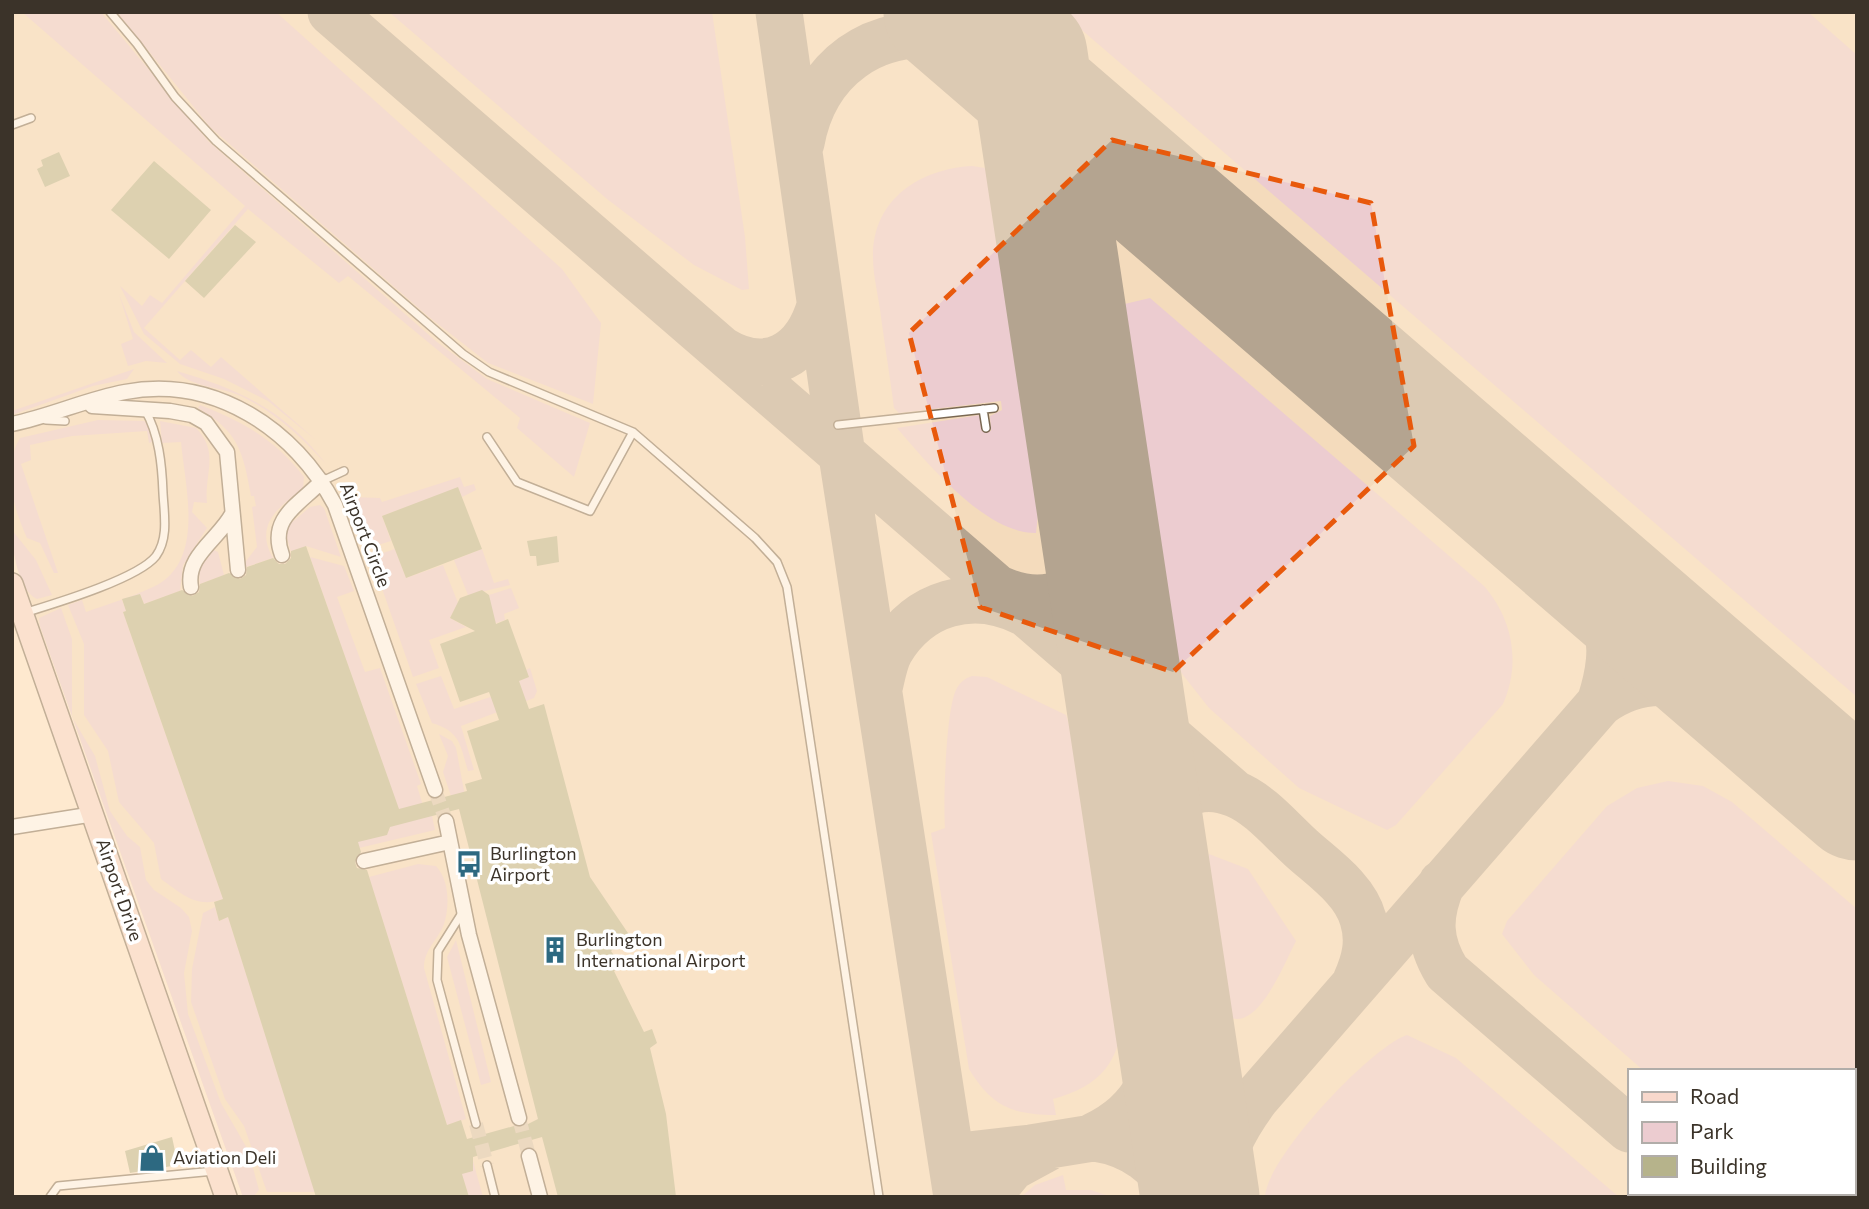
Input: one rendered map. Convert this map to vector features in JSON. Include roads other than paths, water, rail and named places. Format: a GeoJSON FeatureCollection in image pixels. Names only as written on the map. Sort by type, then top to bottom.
{"type":"FeatureCollection","features":[{"type":"Feature","properties":{"kind":"main road","name":"Airport Drive"},"geometry":{"type":"LineString","coordinates":[[12,584],[226,1197]]}},
{"type":"Feature","properties":{"kind":"street","name":"Airport Circle"},"geometry":{"type":"LineString","coordinates":[[12,424],[126,392],[155,390],[194,393],[232,403],[286,439],[323,481],[345,530],[435,790]]}},
{"type":"Feature","properties":{"kind":"street"},"geometry":{"type":"LineString","coordinates":[[79,405],[192,415],[213,430],[226,452],[238,570]]}},
{"type":"Feature","properties":{"kind":"street","name":"Airport Circle"},"geometry":{"type":"LineString","coordinates":[[12,431],[35,419]]}},
{"type":"Feature","properties":{"kind":"street"},"geometry":{"type":"LineString","coordinates":[[282,555],[277,529],[283,517],[323,481]]}},
{"type":"Feature","properties":{"kind":"street"},"geometry":{"type":"LineString","coordinates":[[191,587],[190,569],[197,556],[223,532],[232,514]]}},
{"type":"Feature","properties":{"kind":"street"},"geometry":{"type":"LineString","coordinates":[[12,827],[94,814]]}},
{"type":"Feature","properties":{"kind":"street"},"geometry":{"type":"LineString","coordinates":[[446,821],[464,910],[519,1118]]}},
{"type":"Feature","properties":{"kind":"street"},"geometry":{"type":"LineString","coordinates":[[364,861],[450,842]]}},
{"type":"Feature","properties":{"kind":"street"},"geometry":{"type":"LineString","coordinates":[[529,1156],[540,1197]]}},
{"type":"Feature","properties":{"kind":"lane"},"geometry":{"type":"LineString","coordinates":[[110,12],[176,97],[216,141],[463,354],[489,372],[633,432],[755,538],[777,562],[787,587],[879,1197]]}},
{"type":"Feature","properties":{"kind":"lane"},"geometry":{"type":"LineString","coordinates":[[12,125],[31,118]]}},
{"type":"Feature","properties":{"kind":"lane"},"geometry":{"type":"LineString","coordinates":[[838,425],[994,408]]}},
{"type":"Feature","properties":{"kind":"lane"},"geometry":{"type":"LineString","coordinates":[[983,409],[986,428]]}},
{"type":"Feature","properties":{"kind":"lane"},"geometry":{"type":"LineString","coordinates":[[23,614],[139,569],[156,555],[165,534],[159,455],[154,426],[145,410]]}},
{"type":"Feature","properties":{"kind":"lane"},"geometry":{"type":"LineString","coordinates":[[35,419],[65,421]]}},
{"type":"Feature","properties":{"kind":"lane"},"geometry":{"type":"LineString","coordinates":[[486,437],[517,482],[590,511],[633,432]]}},
{"type":"Feature","properties":{"kind":"lane"},"geometry":{"type":"LineString","coordinates":[[323,481],[344,471]]}},
{"type":"Feature","properties":{"kind":"lane"},"geometry":{"type":"LineString","coordinates":[[464,910],[439,951],[437,980],[476,1124]]}},
{"type":"Feature","properties":{"kind":"lane"},"geometry":{"type":"LineString","coordinates":[[486,1165],[495,1197]]}},
{"type":"Feature","properties":{"kind":"lane"},"geometry":{"type":"LineString","coordinates":[[50,1197],[58,1186],[216,1171]]}},
{"type":"Feature","properties":{"kind":"tunnel"},"geometry":{"type":"LineString","coordinates":[[435,790],[446,821]]}},
{"type":"Feature","properties":{"kind":"tunnel"},"geometry":{"type":"LineString","coordinates":[[519,1118],[529,1156]]}},
{"type":"Feature","properties":{"kind":"tunnel"},"geometry":{"type":"LineString","coordinates":[[476,1124],[487,1165]]}},
{"type":"Feature","properties":{"kind":"place","name":"Burlington Airport"},"geometry":{"type":"Point","coordinates":[469,864]}},
{"type":"Feature","properties":{"kind":"place","name":"Burlington International Airport"},"geometry":{"type":"Point","coordinates":[555,950]}},
{"type":"Feature","properties":{"kind":"place","name":"Aviation Deli"},"geometry":{"type":"Point","coordinates":[152,1158]}}]}
